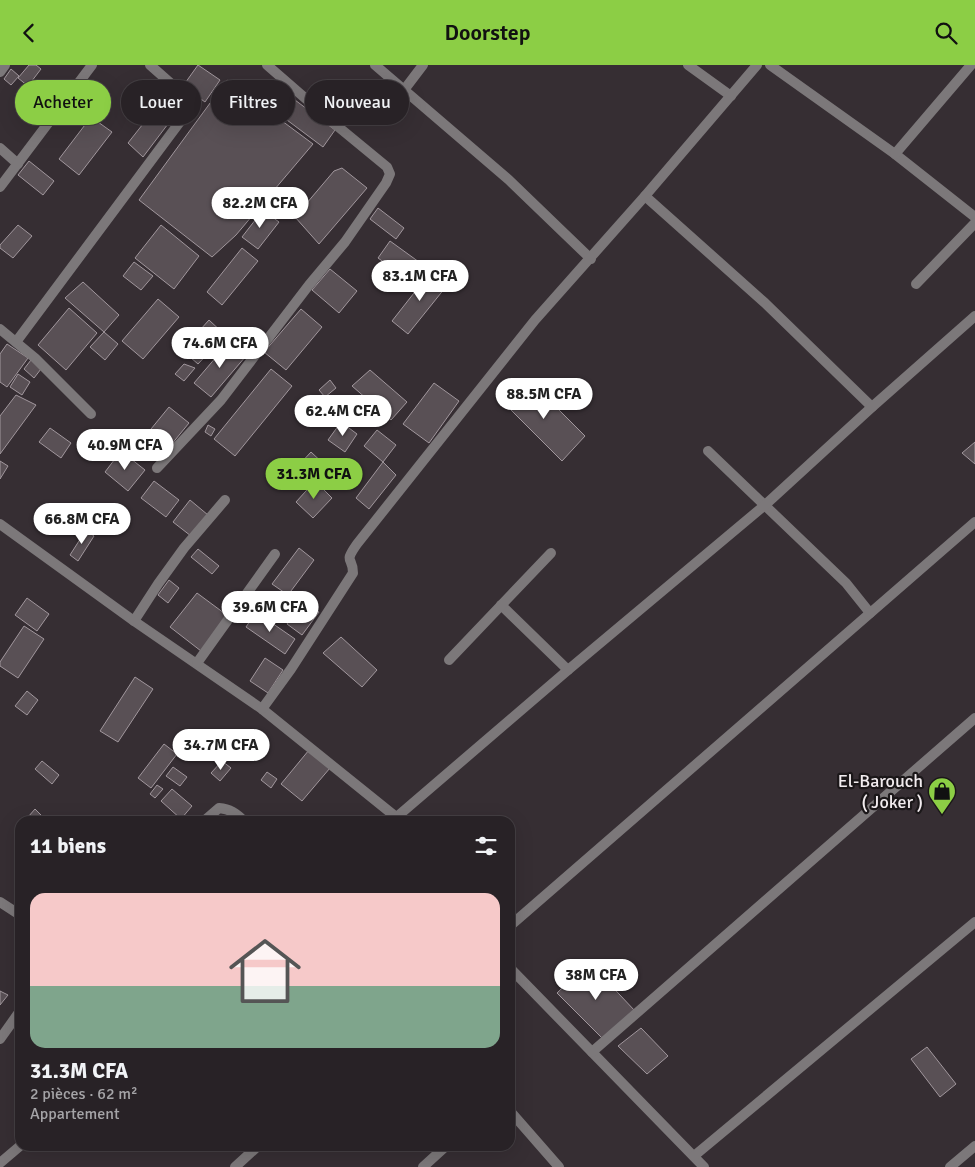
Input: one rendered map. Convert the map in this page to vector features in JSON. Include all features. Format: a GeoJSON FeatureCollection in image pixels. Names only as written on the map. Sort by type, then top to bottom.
{"type":"FeatureCollection","features":[{"type":"Feature","properties":{"kind":"street"},"geometry":{"type":"LineString","coordinates":[[0,72],[5,65]]}},
{"type":"Feature","properties":{"kind":"street"},"geometry":{"type":"LineString","coordinates":[[0,187],[92,65]]}},
{"type":"Feature","properties":{"kind":"street"},"geometry":{"type":"LineString","coordinates":[[16,342],[188,111],[191,104],[184,95],[150,65]]}},
{"type":"Feature","properties":{"kind":"street"},"geometry":{"type":"LineString","coordinates":[[157,468],[220,400],[345,242],[386,183],[390,174],[387,167],[267,65]]}},
{"type":"Feature","properties":{"kind":"street"},"geometry":{"type":"LineString","coordinates":[[374,65],[392,80]]}},
{"type":"Feature","properties":{"kind":"street"},"geometry":{"type":"LineString","coordinates":[[409,83],[423,65]]}},
{"type":"Feature","properties":{"kind":"street"},"geometry":{"type":"LineString","coordinates":[[688,65],[731,96]]}},
{"type":"Feature","properties":{"kind":"street"},"geometry":{"type":"LineString","coordinates":[[262,709],[291,669],[354,573],[349,561],[350,555],[357,544],[536,320],[591,259],[757,65]]}},
{"type":"Feature","properties":{"kind":"street"},"geometry":{"type":"LineString","coordinates":[[770,65],[895,155],[975,217]]}},
{"type":"Feature","properties":{"kind":"street"},"geometry":{"type":"LineString","coordinates":[[895,155],[969,67],[975,77]]}},
{"type":"Feature","properties":{"kind":"street"},"geometry":{"type":"LineString","coordinates":[[409,94],[509,180],[591,259]]}},
{"type":"Feature","properties":{"kind":"street"},"geometry":{"type":"LineString","coordinates":[[0,148],[18,164]]}},
{"type":"Feature","properties":{"kind":"street"},"geometry":{"type":"LineString","coordinates":[[645,196],[765,303],[872,407]]}},
{"type":"Feature","properties":{"kind":"street"},"geometry":{"type":"LineString","coordinates":[[916,284],[975,223]]}},
{"type":"Feature","properties":{"kind":"street"},"geometry":{"type":"LineString","coordinates":[[398,816],[765,505],[872,407],[975,317]]}},
{"type":"Feature","properties":{"kind":"street"},"geometry":{"type":"LineString","coordinates":[[0,329],[35,358],[92,414]]}},
{"type":"Feature","properties":{"kind":"street"},"geometry":{"type":"LineString","coordinates":[[708,451],[846,583],[870,613]]}},
{"type":"Feature","properties":{"kind":"street"},"geometry":{"type":"LineString","coordinates":[[134,621],[184,548],[225,500]]}},
{"type":"Feature","properties":{"kind":"street"},"geometry":{"type":"LineString","coordinates":[[515,922],[975,522]]}},
{"type":"Feature","properties":{"kind":"street"},"geometry":{"type":"LineString","coordinates":[[0,524],[134,621],[262,709],[390,816]]}},
{"type":"Feature","properties":{"kind":"street"},"geometry":{"type":"LineString","coordinates":[[449,660],[551,553]]}},
{"type":"Feature","properties":{"kind":"street"},"geometry":{"type":"LineString","coordinates":[[197,663],[275,554]]}},
{"type":"Feature","properties":{"kind":"street"},"geometry":{"type":"LineString","coordinates":[[501,605],[568,670]]}},
{"type":"Feature","properties":{"kind":"street"},"geometry":{"type":"LineString","coordinates":[[592,1052],[975,718]]}},
{"type":"Feature","properties":{"kind":"street"},"geometry":{"type":"LineString","coordinates":[[210,816],[219,808],[227,809],[239,816]]}},
{"type":"Feature","properties":{"kind":"street"},"geometry":{"type":"LineString","coordinates":[[0,903],[15,912]]}},
{"type":"Feature","properties":{"kind":"street"},"geometry":{"type":"LineString","coordinates":[[694,1156],[975,922]]}},
{"type":"Feature","properties":{"kind":"street"},"geometry":{"type":"LineString","coordinates":[[515,973],[704,1167]]}},
{"type":"Feature","properties":{"kind":"street"},"geometry":{"type":"LineString","coordinates":[[0,1039],[15,1018]]}},
{"type":"Feature","properties":{"kind":"street"},"geometry":{"type":"LineString","coordinates":[[515,1117],[559,1167]]}},
{"type":"Feature","properties":{"kind":"street"},"geometry":{"type":"LineString","coordinates":[[950,1167],[975,1146]]}},
{"type":"Feature","properties":{"kind":"street"},"geometry":{"type":"LineString","coordinates":[[0,1163],[15,1150]]}},
{"type":"Feature","properties":{"kind":"street"},"geometry":{"type":"LineString","coordinates":[[235,1167],[253,1151]]}},
{"type":"Feature","properties":{"kind":"street"},"geometry":{"type":"LineString","coordinates":[[423,1167],[441,1151]]}},
{"type":"Feature","properties":{"kind":"building"},"geometry":{"type":"Polygon","coordinates":[[[29,65],[36,65],[41,69],[33,80],[20,80],[18,78],[29,65]]]}},
{"type":"Feature","properties":{"kind":"building"},"geometry":{"type":"Polygon","coordinates":[[[198,65],[220,80],[211,80],[211,93],[205,102],[201,99],[201,80],[187,80],[198,65]]]}},
{"type":"Feature","properties":{"kind":"building"},"geometry":{"type":"Polygon","coordinates":[[[11,69],[19,76],[11,85],[4,79],[11,69]]]}},
{"type":"Feature","properties":{"kind":"building"},"geometry":{"type":"Polygon","coordinates":[[[295,100],[305,108],[305,125],[328,125],[335,130],[323,147],[294,125],[295,100]]]}},
{"type":"Feature","properties":{"kind":"building"},"geometry":{"type":"Polygon","coordinates":[[[211,102],[211,125],[287,125],[313,144],[236,235],[212,257],[139,200],[194,125],[201,125],[201,115],[211,102]]]}},
{"type":"Feature","properties":{"kind":"building"},"geometry":{"type":"Polygon","coordinates":[[[85,125],[102,125],[112,132],[79,175],[59,159],[85,125]]]}},
{"type":"Feature","properties":{"kind":"building"},"geometry":{"type":"Polygon","coordinates":[[[142,125],[167,125],[143,157],[128,143],[142,125]]]}},
{"type":"Feature","properties":{"kind":"building"},"geometry":{"type":"Polygon","coordinates":[[[29,161],[54,181],[43,195],[18,175],[29,161]]]}},
{"type":"Feature","properties":{"kind":"building"},"geometry":{"type":"Polygon","coordinates":[[[342,168],[367,188],[319,244],[295,217],[334,171],[342,168]]]}},
{"type":"Feature","properties":{"kind":"building"},"geometry":{"type":"Polygon","coordinates":[[[378,208],[404,228],[396,239],[370,219],[378,208]]]}},
{"type":"Feature","properties":{"kind":"building"},"geometry":{"type":"Polygon","coordinates":[[[263,210],[279,222],[258,249],[242,237],[263,210]]]}},
{"type":"Feature","properties":{"kind":"building"},"geometry":{"type":"Polygon","coordinates":[[[18,225],[32,236],[13,258],[0,248],[0,245],[18,225]]]}},
{"type":"Feature","properties":{"kind":"building"},"geometry":{"type":"Polygon","coordinates":[[[161,225],[199,256],[174,289],[135,258],[161,225]]]}},
{"type":"Feature","properties":{"kind":"building"},"geometry":{"type":"Polygon","coordinates":[[[390,241],[419,262],[407,279],[378,258],[390,241]]]}},
{"type":"Feature","properties":{"kind":"building"},"geometry":{"type":"Polygon","coordinates":[[[242,248],[258,261],[222,305],[207,292],[242,248]]]}},
{"type":"Feature","properties":{"kind":"building"},"geometry":{"type":"Polygon","coordinates":[[[134,262],[153,276],[141,290],[123,276],[134,262]]]}},
{"type":"Feature","properties":{"kind":"building"},"geometry":{"type":"Polygon","coordinates":[[[330,269],[357,291],[339,313],[312,290],[330,269]]]}},
{"type":"Feature","properties":{"kind":"building"},"geometry":{"type":"Polygon","coordinates":[[[432,270],[449,283],[408,334],[392,321],[432,270]]]}},
{"type":"Feature","properties":{"kind":"building"},"geometry":{"type":"Polygon","coordinates":[[[83,282],[119,315],[104,332],[65,298],[83,282]]]}},
{"type":"Feature","properties":{"kind":"building"},"geometry":{"type":"Polygon","coordinates":[[[158,299],[179,317],[143,359],[122,341],[158,299]]]}},
{"type":"Feature","properties":{"kind":"building"},"geometry":{"type":"Polygon","coordinates":[[[69,308],[97,333],[66,370],[38,345],[69,308]]]}},
{"type":"Feature","properties":{"kind":"building"},"geometry":{"type":"Polygon","coordinates":[[[301,309],[322,327],[286,370],[264,352],[301,309]]]}},
{"type":"Feature","properties":{"kind":"building"},"geometry":{"type":"Polygon","coordinates":[[[209,320],[225,335],[198,364],[182,350],[209,320]]]}},
{"type":"Feature","properties":{"kind":"building"},"geometry":{"type":"Polygon","coordinates":[[[104,332],[118,344],[105,360],[90,347],[104,332]]]}},
{"type":"Feature","properties":{"kind":"building"},"geometry":{"type":"Polygon","coordinates":[[[229,342],[246,356],[211,397],[194,383],[229,342]]]}},
{"type":"Feature","properties":{"kind":"building"},"geometry":{"type":"Polygon","coordinates":[[[7,344],[28,358],[7,387],[0,382],[0,354],[7,344]]]}},
{"type":"Feature","properties":{"kind":"building"},"geometry":{"type":"Polygon","coordinates":[[[31,360],[41,369],[34,378],[24,369],[31,360]]]}},
{"type":"Feature","properties":{"kind":"building"},"geometry":{"type":"Polygon","coordinates":[[[184,364],[195,368],[184,381],[175,374],[184,364]]]}},
{"type":"Feature","properties":{"kind":"building"},"geometry":{"type":"Polygon","coordinates":[[[271,369],[292,386],[235,456],[214,439],[271,369]]]}},
{"type":"Feature","properties":{"kind":"building"},"geometry":{"type":"Polygon","coordinates":[[[370,370],[407,402],[391,420],[352,386],[370,370]]]}},
{"type":"Feature","properties":{"kind":"building"},"geometry":{"type":"Polygon","coordinates":[[[18,374],[30,382],[22,395],[10,387],[18,374]]]}},
{"type":"Feature","properties":{"kind":"building"},"geometry":{"type":"Polygon","coordinates":[[[330,380],[336,388],[325,397],[319,390],[330,380]]]}},
{"type":"Feature","properties":{"kind":"building"},"geometry":{"type":"Polygon","coordinates":[[[434,383],[459,401],[429,443],[403,424],[434,383]]]}},
{"type":"Feature","properties":{"kind":"building"},"geometry":{"type":"Polygon","coordinates":[[[532,383],[585,436],[562,461],[501,400],[512,387],[521,394],[532,383]]]}},
{"type":"Feature","properties":{"kind":"building"},"geometry":{"type":"Polygon","coordinates":[[[16,395],[36,405],[0,454],[0,416],[16,395]]]}},
{"type":"Feature","properties":{"kind":"building"},"geometry":{"type":"Polygon","coordinates":[[[169,407],[189,423],[171,445],[151,429],[169,407]]]}},
{"type":"Feature","properties":{"kind":"building"},"geometry":{"type":"Polygon","coordinates":[[[341,422],[357,434],[345,452],[328,440],[341,422]]]}},
{"type":"Feature","properties":{"kind":"building"},"geometry":{"type":"Polygon","coordinates":[[[208,425],[215,429],[211,436],[205,432],[208,425]]]}},
{"type":"Feature","properties":{"kind":"building"},"geometry":{"type":"Polygon","coordinates":[[[50,428],[71,443],[61,458],[39,442],[50,428]]]}},
{"type":"Feature","properties":{"kind":"building"},"geometry":{"type":"Polygon","coordinates":[[[377,430],[396,445],[383,462],[364,446],[377,430]]]}},
{"type":"Feature","properties":{"kind":"building"},"geometry":{"type":"Polygon","coordinates":[[[975,442],[975,464],[962,453],[975,442]]]}},
{"type":"Feature","properties":{"kind":"building"},"geometry":{"type":"Polygon","coordinates":[[[121,451],[145,470],[128,491],[105,472],[121,451]]]}},
{"type":"Feature","properties":{"kind":"building"},"geometry":{"type":"Polygon","coordinates":[[[311,452],[327,467],[315,481],[298,466],[311,452]]]}},
{"type":"Feature","properties":{"kind":"building"},"geometry":{"type":"Polygon","coordinates":[[[0,461],[8,466],[0,479],[0,461]]]}},
{"type":"Feature","properties":{"kind":"building"},"geometry":{"type":"Polygon","coordinates":[[[383,462],[396,475],[369,509],[356,498],[383,462]]]}},
{"type":"Feature","properties":{"kind":"building"},"geometry":{"type":"Polygon","coordinates":[[[154,481],[179,500],[166,517],[141,498],[154,481]]]}},
{"type":"Feature","properties":{"kind":"building"},"geometry":{"type":"Polygon","coordinates":[[[315,481],[332,498],[313,518],[296,502],[315,481]]]}},
{"type":"Feature","properties":{"kind":"building"},"geometry":{"type":"Polygon","coordinates":[[[190,500],[208,515],[191,536],[173,522],[190,500]]]}},
{"type":"Feature","properties":{"kind":"building"},"geometry":{"type":"Polygon","coordinates":[[[86,530],[94,536],[78,561],[70,555],[86,530]]]}},
{"type":"Feature","properties":{"kind":"building"},"geometry":{"type":"Polygon","coordinates":[[[299,548],[314,560],[288,595],[272,584],[299,548]]]}},
{"type":"Feature","properties":{"kind":"building"},"geometry":{"type":"Polygon","coordinates":[[[198,549],[219,566],[212,574],[191,557],[198,549]]]}},
{"type":"Feature","properties":{"kind":"building"},"geometry":{"type":"Polygon","coordinates":[[[169,580],[179,588],[168,603],[158,595],[169,580]]]}},
{"type":"Feature","properties":{"kind":"building"},"geometry":{"type":"Polygon","coordinates":[[[197,593],[228,616],[201,651],[170,627],[197,593]]]}},
{"type":"Feature","properties":{"kind":"building"},"geometry":{"type":"Polygon","coordinates":[[[27,598],[49,614],[37,631],[15,615],[27,598]]]}},
{"type":"Feature","properties":{"kind":"building"},"geometry":{"type":"Polygon","coordinates":[[[303,601],[319,612],[302,635],[287,624],[303,601]]]}},
{"type":"Feature","properties":{"kind":"building"},"geometry":{"type":"Polygon","coordinates":[[[256,612],[295,639],[285,654],[246,627],[256,612]]]}},
{"type":"Feature","properties":{"kind":"building"},"geometry":{"type":"Polygon","coordinates":[[[24,626],[44,639],[18,678],[0,666],[0,662],[24,626]]]}},
{"type":"Feature","properties":{"kind":"building"},"geometry":{"type":"Polygon","coordinates":[[[341,637],[377,670],[362,687],[323,653],[341,637]]]}},
{"type":"Feature","properties":{"kind":"building"},"geometry":{"type":"Polygon","coordinates":[[[265,658],[283,670],[268,693],[250,681],[265,658]]]}},
{"type":"Feature","properties":{"kind":"building"},"geometry":{"type":"Polygon","coordinates":[[[135,677],[153,689],[118,742],[100,731],[135,677]]]}},
{"type":"Feature","properties":{"kind":"building"},"geometry":{"type":"Polygon","coordinates":[[[27,691],[38,700],[27,715],[15,706],[27,691]]]}},
{"type":"Feature","properties":{"kind":"building"},"geometry":{"type":"Polygon","coordinates":[[[164,744],[177,754],[151,788],[138,778],[164,744]]]}},
{"type":"Feature","properties":{"kind":"building"},"geometry":{"type":"Polygon","coordinates":[[[309,750],[330,768],[302,801],[281,784],[309,750]]]}},
{"type":"Feature","properties":{"kind":"building"},"geometry":{"type":"Polygon","coordinates":[[[42,761],[59,775],[52,784],[35,769],[42,761]]]}},
{"type":"Feature","properties":{"kind":"building"},"geometry":{"type":"Polygon","coordinates":[[[222,761],[231,768],[220,781],[211,773],[222,761]]]}},
{"type":"Feature","properties":{"kind":"building"},"geometry":{"type":"Polygon","coordinates":[[[173,767],[187,777],[180,786],[166,776],[173,767]]]}},
{"type":"Feature","properties":{"kind":"building"},"geometry":{"type":"Polygon","coordinates":[[[267,772],[277,779],[271,788],[261,780],[267,772]]]}},
{"type":"Feature","properties":{"kind":"building"},"geometry":{"type":"Polygon","coordinates":[[[157,785],[163,789],[155,798],[150,794],[157,785]]]}},
{"type":"Feature","properties":{"kind":"building"},"geometry":{"type":"Polygon","coordinates":[[[172,789],[192,806],[184,816],[178,816],[161,801],[172,789]]]}},
{"type":"Feature","properties":{"kind":"building"},"geometry":{"type":"Polygon","coordinates":[[[35,809],[42,816],[29,816],[35,809]]]}},
{"type":"Feature","properties":{"kind":"building"},"geometry":{"type":"Polygon","coordinates":[[[589,962],[635,1011],[603,1039],[557,993],[589,962]]]}},
{"type":"Feature","properties":{"kind":"building"},"geometry":{"type":"Polygon","coordinates":[[[0,991],[8,995],[0,1005],[0,991]]]}},
{"type":"Feature","properties":{"kind":"building"},"geometry":{"type":"Polygon","coordinates":[[[641,1028],[668,1056],[647,1074],[618,1046],[641,1028]]]}},
{"type":"Feature","properties":{"kind":"building"},"geometry":{"type":"Polygon","coordinates":[[[927,1047],[956,1084],[940,1097],[911,1059],[927,1047]]]}},
{"type":"Feature","properties":{"kind":"place","name":"El-Barouch ( Joker )"},"geometry":{"type":"Point","coordinates":[942,815]}}]}
